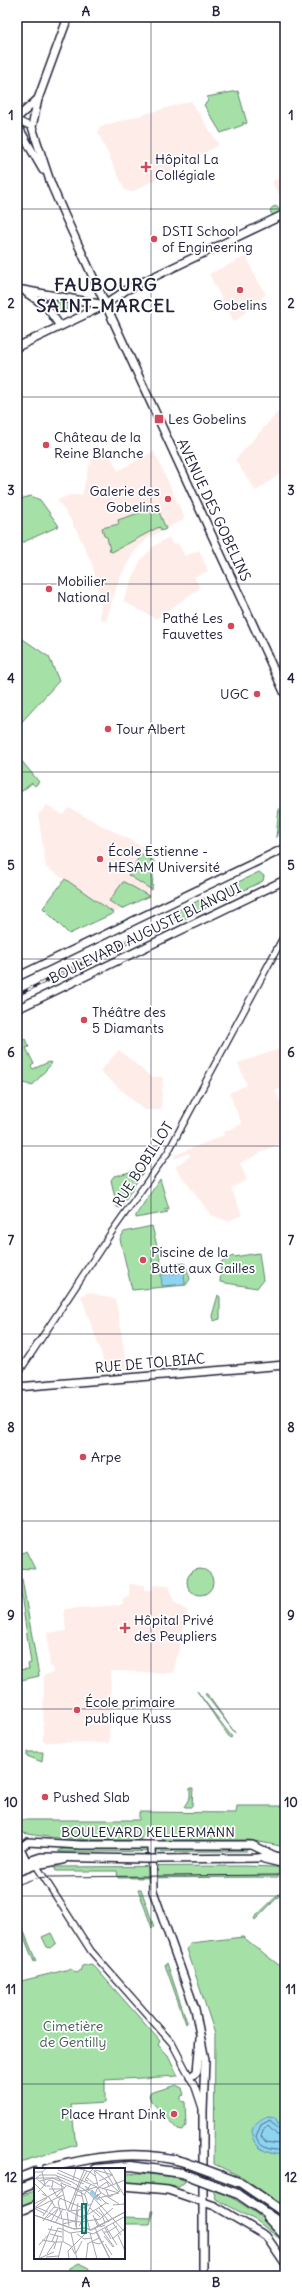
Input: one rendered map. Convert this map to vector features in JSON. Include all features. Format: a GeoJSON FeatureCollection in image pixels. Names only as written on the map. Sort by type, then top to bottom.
{"type":"FeatureCollection","features":[{"type":"Feature","properties":{"kind":"highway"},"geometry":{"type":"LineString","coordinates":[[51,2168],[100,2158],[129,2155],[184,2162],[241,2183],[285,2213]]}},
{"type":"Feature","properties":{"kind":"highway"},"geometry":{"type":"LineString","coordinates":[[108,2168],[131,2166],[182,2173],[238,2194],[285,2226]]}},
{"type":"Feature","properties":{"kind":"highway"},"geometry":{"type":"LineString","coordinates":[[17,2179],[34,2172]]}},
{"type":"Feature","properties":{"kind":"highway"},"geometry":{"type":"LineString","coordinates":[[17,2190],[34,2184]]}},
{"type":"Feature","properties":{"kind":"highway"},"geometry":{"type":"LineString","coordinates":[[257,2206],[285,2236]]}},
{"type":"Feature","properties":{"kind":"main road"},"geometry":{"type":"LineString","coordinates":[[32,127],[38,99],[68,17]]}},
{"type":"Feature","properties":{"kind":"main road"},"geometry":{"type":"LineString","coordinates":[[17,119],[25,109],[38,99]]}},
{"type":"Feature","properties":{"kind":"main road","name":"AVENUE DES GOBELINS"},"geometry":{"type":"LineString","coordinates":[[17,125],[51,184]]}},
{"type":"Feature","properties":{"kind":"main road","name":"AVENUE DES GOBELINS"},"geometry":{"type":"LineString","coordinates":[[32,127],[51,184],[105,305],[285,694]]}},
{"type":"Feature","properties":{"kind":"main road"},"geometry":{"type":"LineString","coordinates":[[17,347],[105,305],[126,290],[285,214]]}},
{"type":"Feature","properties":{"kind":"main road"},"geometry":{"type":"LineString","coordinates":[[20,290],[105,305]]}},
{"type":"Feature","properties":{"kind":"main road"},"geometry":{"type":"LineString","coordinates":[[20,290],[46,306],[60,326]]}},
{"type":"Feature","properties":{"kind":"main road","name":"BOULEVARD AUGUSTE BLANQUI"},"geometry":{"type":"LineString","coordinates":[[17,977],[285,848]]}},
{"type":"Feature","properties":{"kind":"main road","name":"BOULEVARD AUGUSTE BLANQUI"},"geometry":{"type":"LineString","coordinates":[[17,1009],[285,880]]}},
{"type":"Feature","properties":{"kind":"main road","name":"RUE DE TOLBIAC"},"geometry":{"type":"LineString","coordinates":[[17,1387],[285,1365]]}},
{"type":"Feature","properties":{"kind":"main road","name":"BOULEVARD KELLERMANN"},"geometry":{"type":"LineString","coordinates":[[31,1863],[20,1848],[28,1842],[68,1845],[252,1845],[275,1856],[285,1858]]}},
{"type":"Feature","properties":{"kind":"main road"},"geometry":{"type":"LineString","coordinates":[[152,1845],[152,1884],[195,2009],[205,2054],[206,2078],[203,2111],[203,2276]]}},
{"type":"Feature","properties":{"kind":"main road","name":"BOULEVARD KELLERMANN"},"geometry":{"type":"LineString","coordinates":[[17,1865],[70,1859],[257,1858],[275,1856]]}},
{"type":"Feature","properties":{"kind":"main road","name":"BOULEVARD KELLERMANN"},"geometry":{"type":"LineString","coordinates":[[257,1858],[285,1864]]}},
{"type":"Feature","properties":{"kind":"main road","name":"BOULEVARD KELLERMANN"},"geometry":{"type":"LineString","coordinates":[[17,1872],[31,1863]]}},
{"type":"Feature","properties":{"kind":"main road"},"geometry":{"type":"LineString","coordinates":[[190,2077],[197,2072],[201,2036]]}},
{"type":"Feature","properties":{"kind":"main road"},"geometry":{"type":"LineString","coordinates":[[125,2186],[168,2190],[204,2201],[245,2222],[266,2236],[285,2264]]}},
{"type":"Feature","properties":{"kind":"main road"},"geometry":{"type":"LineString","coordinates":[[17,2212],[34,2205]]}},
{"type":"Feature","properties":{"kind":"street"},"geometry":{"type":"LineString","coordinates":[[17,119],[32,127]]}},
{"type":"Feature","properties":{"kind":"street"},"geometry":{"type":"LineString","coordinates":[[17,136],[27,142]]}},
{"type":"Feature","properties":{"kind":"street","name":"RUE BOBILLOT"},"geometry":{"type":"LineString","coordinates":[[17,1375],[168,1152],[285,934]]}},
{"type":"Feature","properties":{"kind":"street"},"geometry":{"type":"LineString","coordinates":[[31,1863],[97,1957],[172,2043],[190,2077],[203,2111]]}},
{"type":"Feature","properties":{"kind":"shaded area","name":"Hôpital La Collégiale"},"geometry":{"type":"Polygon","coordinates":[[[191,101],[219,145],[132,192],[125,190],[98,133],[99,127],[191,101]]]}},
{"type":"Feature","properties":{"kind":"shaded area"},"geometry":{"type":"Polygon","coordinates":[[[285,174],[285,198],[282,200],[272,182],[285,174]]]}},
{"type":"Feature","properties":{"kind":"shaded area","name":"Gobelins"},"geometry":{"type":"Polygon","coordinates":[[[247,256],[256,280],[266,294],[234,322],[209,274],[247,256]]]}},
{"type":"Feature","properties":{"kind":"shaded area"},"geometry":{"type":"Polygon","coordinates":[[[285,404],[285,470],[256,491],[235,460],[285,404]]]}},
{"type":"Feature","properties":{"kind":"shaded area"},"geometry":{"type":"Polygon","coordinates":[[[107,450],[118,471],[154,451],[184,517],[183,520],[148,538],[134,552],[119,579],[106,621],[100,619],[101,604],[93,566],[76,529],[73,527],[73,523],[57,500],[70,495],[82,495],[89,465],[92,463],[90,459],[107,450]]]}},
{"type":"Feature","properties":{"kind":"shaded area"},"geometry":{"type":"Polygon","coordinates":[[[169,537],[173,545],[178,543],[185,556],[199,550],[208,571],[194,577],[200,588],[156,619],[123,601],[140,561],[154,546],[169,537]]]}},
{"type":"Feature","properties":{"kind":"shaded area","name":"École Estienne - HESAM Université"},"geometry":{"type":"Polygon","coordinates":[[[47,805],[63,815],[69,808],[155,853],[152,890],[149,896],[114,913],[46,867],[38,815],[47,805]]]}},
{"type":"Feature","properties":{"kind":"shaded area"},"geometry":{"type":"Polygon","coordinates":[[[131,935],[134,941],[52,981],[49,974],[131,935]]]}},
{"type":"Feature","properties":{"kind":"shaded area"},"geometry":{"type":"Polygon","coordinates":[[[285,1047],[285,1088],[275,1090],[285,1111],[285,1141],[240,1163],[247,1180],[231,1188],[242,1215],[228,1221],[211,1215],[175,1167],[190,1156],[189,1153],[174,1159],[175,1155],[224,1135],[223,1132],[242,1124],[229,1093],[247,1085],[238,1063],[285,1047]]]}},
{"type":"Feature","properties":{"kind":"shaded area"},"geometry":{"type":"Polygon","coordinates":[[[119,1050],[151,1077],[163,1077],[161,1110],[144,1110],[100,1071],[119,1050]]]}},
{"type":"Feature","properties":{"kind":"shaded area"},"geometry":{"type":"Polygon","coordinates":[[[89,1292],[116,1300],[127,1369],[104,1371],[102,1355],[81,1296],[89,1292]]]}},
{"type":"Feature","properties":{"kind":"shaded area","name":"Hôpital Privé des Peupliers"},"geometry":{"type":"Polygon","coordinates":[[[129,1584],[144,1585],[144,1590],[153,1590],[153,1585],[169,1586],[174,1602],[188,1611],[173,1673],[111,1671],[109,1743],[43,1742],[44,1675],[53,1673],[53,1667],[50,1667],[47,1633],[66,1631],[64,1609],[123,1605],[123,1598],[130,1597],[129,1584]]]}},
{"type":"Feature","properties":{"kind":"green space"},"geometry":{"type":"Polygon","coordinates":[[[238,91],[247,123],[245,124],[243,122],[243,125],[221,133],[204,105],[208,101],[207,97],[238,91]]]}},
{"type":"Feature","properties":{"kind":"green space"},"geometry":{"type":"Polygon","coordinates":[[[275,206],[280,211],[275,216],[270,211],[275,206]]]}},
{"type":"Feature","properties":{"kind":"green space"},"geometry":{"type":"Polygon","coordinates":[[[49,299],[77,305],[57,313],[47,301],[49,299]]]}},
{"type":"Feature","properties":{"kind":"green space"},"geometry":{"type":"Polygon","coordinates":[[[31,496],[40,500],[59,526],[17,545],[17,500],[31,496]]]}},
{"type":"Feature","properties":{"kind":"green space"},"geometry":{"type":"Polygon","coordinates":[[[157,507],[166,529],[161,531],[160,527],[157,528],[112,552],[110,551],[107,537],[104,536],[102,528],[119,524],[118,520],[157,507]]]}},
{"type":"Feature","properties":{"kind":"green space"},"geometry":{"type":"Polygon","coordinates":[[[17,635],[49,657],[59,681],[17,727],[17,635]]]}},
{"type":"Feature","properties":{"kind":"green space"},"geometry":{"type":"Polygon","coordinates":[[[20,759],[39,782],[35,786],[32,783],[17,795],[17,770],[20,767],[17,762],[20,759]]]}},
{"type":"Feature","properties":{"kind":"green space"},"geometry":{"type":"Polygon","coordinates":[[[279,808],[282,816],[276,838],[279,808]]]}},
{"type":"Feature","properties":{"kind":"green space"},"geometry":{"type":"Polygon","coordinates":[[[141,854],[154,861],[152,890],[128,875],[141,854]]]}},
{"type":"Feature","properties":{"kind":"green space"},"geometry":{"type":"Polygon","coordinates":[[[259,872],[264,876],[263,881],[234,895],[230,886],[259,872]]]}},
{"type":"Feature","properties":{"kind":"green space"},"geometry":{"type":"Polygon","coordinates":[[[65,879],[114,913],[69,934],[43,908],[65,879]]]}},
{"type":"Feature","properties":{"kind":"green space"},"geometry":{"type":"Polygon","coordinates":[[[123,882],[149,896],[122,909],[109,901],[123,882]]]}},
{"type":"Feature","properties":{"kind":"green space"},"geometry":{"type":"Polygon","coordinates":[[[204,898],[208,907],[178,922],[174,920],[174,912],[204,898]]]}},
{"type":"Feature","properties":{"kind":"green space"},"geometry":{"type":"Polygon","coordinates":[[[25,1039],[29,1047],[26,1048],[34,1064],[31,1066],[33,1069],[49,1062],[52,1063],[32,1086],[17,1080],[17,1043],[25,1039]]]}},
{"type":"Feature","properties":{"kind":"green space"},"geometry":{"type":"Polygon","coordinates":[[[142,1169],[143,1172],[120,1208],[117,1207],[111,1180],[114,1176],[142,1169]]]}},
{"type":"Feature","properties":{"kind":"green space"},"geometry":{"type":"Polygon","coordinates":[[[160,1179],[169,1209],[164,1209],[168,1212],[136,1218],[136,1215],[160,1179]]]}},
{"type":"Feature","properties":{"kind":"green space","name":"Piscine de la Butte aux Cailles"},"geometry":{"type":"Polygon","coordinates":[[[152,1226],[162,1266],[185,1263],[190,1279],[186,1285],[132,1290],[120,1239],[124,1232],[152,1226]]]}},
{"type":"Feature","properties":{"kind":"green space"},"geometry":{"type":"Polygon","coordinates":[[[259,1253],[263,1280],[257,1288],[220,1282],[221,1262],[233,1256],[259,1253]]]}},
{"type":"Feature","properties":{"kind":"green space"},"geometry":{"type":"Polygon","coordinates":[[[218,1295],[220,1297],[220,1319],[213,1321],[212,1316],[218,1295]]]}},
{"type":"Feature","properties":{"kind":"green space"},"geometry":{"type":"Polygon","coordinates":[[[26,1551],[35,1569],[17,1568],[17,1556],[26,1551]]]}},
{"type":"Feature","properties":{"kind":"green space"},"geometry":{"type":"Polygon","coordinates":[[[200,1569],[209,1573],[213,1582],[209,1591],[200,1595],[191,1591],[187,1582],[191,1573],[200,1569]]]}},
{"type":"Feature","properties":{"kind":"green space"},"geometry":{"type":"Polygon","coordinates":[[[17,1578],[22,1579],[39,1676],[17,1681],[17,1670],[29,1669],[28,1664],[31,1663],[21,1594],[17,1589],[17,1578]]]}},
{"type":"Feature","properties":{"kind":"green space"},"geometry":{"type":"Polygon","coordinates":[[[197,1691],[232,1737],[230,1738],[197,1691]]]}},
{"type":"Feature","properties":{"kind":"green space"},"geometry":{"type":"Polygon","coordinates":[[[205,1694],[207,1694],[235,1733],[205,1694]]]}},
{"type":"Feature","properties":{"kind":"green space"},"geometry":{"type":"Polygon","coordinates":[[[27,1752],[43,1752],[42,1762],[27,1756],[27,1752]]]}},
{"type":"Feature","properties":{"kind":"green space"},"geometry":{"type":"Polygon","coordinates":[[[190,1788],[193,1788],[192,1807],[184,1807],[190,1797],[190,1788]]]}},
{"type":"Feature","properties":{"kind":"green space"},"geometry":{"type":"Polygon","coordinates":[[[237,1806],[285,1806],[285,1847],[250,1840],[163,1840],[156,1832],[146,1832],[140,1840],[94,1840],[49,1837],[18,1832],[18,1820],[139,1820],[139,1812],[236,1813],[237,1806]]]}},
{"type":"Feature","properties":{"kind":"green space"},"geometry":{"type":"Polygon","coordinates":[[[247,1848],[247,1851],[59,1852],[59,1850],[65,1849],[247,1848]]]}},
{"type":"Feature","properties":{"kind":"green space"},"geometry":{"type":"Polygon","coordinates":[[[244,1866],[279,1868],[278,1877],[118,1878],[117,1871],[56,1871],[55,1867],[244,1866]]]}},
{"type":"Feature","properties":{"kind":"green space"},"geometry":{"type":"Polygon","coordinates":[[[138,1889],[141,1889],[154,1927],[152,1928],[138,1889]]]}},
{"type":"Feature","properties":{"kind":"green space"},"geometry":{"type":"Polygon","coordinates":[[[282,1891],[283,1892],[255,1920],[254,1918],[282,1891]]]}},
{"type":"Feature","properties":{"kind":"green space"},"geometry":{"type":"Polygon","coordinates":[[[17,1916],[36,1961],[34,1962],[17,1920],[17,1916]]]}},
{"type":"Feature","properties":{"kind":"green space"},"geometry":{"type":"Polygon","coordinates":[[[51,1933],[56,1943],[50,1948],[47,1947],[42,1937],[51,1933]]]}},
{"type":"Feature","properties":{"kind":"green space"},"geometry":{"type":"Polygon","coordinates":[[[243,1937],[285,1970],[285,2207],[244,2178],[214,2164],[215,2034],[187,1949],[191,1943],[243,1937]]]}},
{"type":"Feature","properties":{"kind":"green space"},"geometry":{"type":"Polygon","coordinates":[[[167,1963],[187,2022],[186,2024],[165,1965],[167,1963]]]}},
{"type":"Feature","properties":{"kind":"green space","name":"Cimetière de Gentilly"},"geometry":{"type":"Polygon","coordinates":[[[91,1964],[160,2041],[158,2045],[168,2055],[178,2076],[105,2080],[105,2103],[71,2105],[76,2145],[17,2163],[17,1982],[70,1969],[77,1973],[80,1971],[82,1966],[91,1964]]]}},
{"type":"Feature","properties":{"kind":"green space","name":"Place Hrant Dink"},"geometry":{"type":"Polygon","coordinates":[[[176,2085],[182,2088],[184,2095],[181,2096],[181,2101],[185,2102],[186,2125],[183,2131],[178,2130],[151,2101],[149,2095],[150,2093],[176,2085]]]}},
{"type":"Feature","properties":{"kind":"green space"},"geometry":{"type":"Polygon","coordinates":[[[141,2173],[174,2177],[186,2181],[179,2187],[125,2182],[125,2174],[141,2173]]]}},
{"type":"Feature","properties":{"kind":"green space"},"geometry":{"type":"Polygon","coordinates":[[[213,2190],[231,2197],[265,2220],[285,2243],[257,2221],[216,2199],[213,2190]]]}},
{"type":"Feature","properties":{"kind":"green space"},"geometry":{"type":"Polygon","coordinates":[[[34,2191],[34,2200],[17,2208],[17,2197],[34,2191]]]}},
{"type":"Feature","properties":{"kind":"green space"},"geometry":{"type":"Polygon","coordinates":[[[152,2211],[154,2211],[150,2224],[125,2224],[125,2217],[151,2218],[152,2211]]]}},
{"type":"Feature","properties":{"kind":"green space"},"geometry":{"type":"Polygon","coordinates":[[[79,2263],[88,2267],[91,2276],[68,2276],[70,2268],[79,2263]]]}},
{"type":"Feature","properties":{"kind":"water"},"geometry":{"type":"Polygon","coordinates":[[[184,1272],[185,1284],[162,1286],[161,1275],[184,1272]]]}},
{"type":"Feature","properties":{"kind":"water"},"geometry":{"type":"Polygon","coordinates":[[[268,2116],[275,2117],[279,2125],[285,2128],[285,2154],[275,2154],[266,2151],[259,2147],[254,2141],[252,2134],[253,2128],[258,2121],[268,2116]]]}},
{"type":"Feature","properties":{"kind":"tram line"},"geometry":{"type":"LineString","coordinates":[[17,1885],[36,1878],[49,1877],[285,1875]]}},
{"type":"Feature","properties":{"kind":"railway"},"geometry":{"type":"LineString","coordinates":[[17,995],[133,939]]}},
{"type":"Feature","properties":{"kind":"place","name":"Hôpital La Collégiale"},"geometry":{"type":"Point","coordinates":[146,167]}},
{"type":"Feature","properties":{"kind":"place","name":"DSTI School of Engineering"},"geometry":{"type":"Point","coordinates":[154,239]}},
{"type":"Feature","properties":{"kind":"place","name":"Gobelins"},"geometry":{"type":"Point","coordinates":[240,290]}},
{"type":"Feature","properties":{"kind":"place","name":"Les Gobelins"},"geometry":{"type":"Point","coordinates":[159,419]}},
{"type":"Feature","properties":{"kind":"place","name":"Château de la Reine Blanche"},"geometry":{"type":"Point","coordinates":[46,445]}},
{"type":"Feature","properties":{"kind":"place","name":"Galerie des Gobelins"},"geometry":{"type":"Point","coordinates":[168,499]}},
{"type":"Feature","properties":{"kind":"place","name":"Mobilier National"},"geometry":{"type":"Point","coordinates":[49,589]}},
{"type":"Feature","properties":{"kind":"place","name":"Pathé Les Fauvettes"},"geometry":{"type":"Point","coordinates":[231,626]}},
{"type":"Feature","properties":{"kind":"place","name":"UGC"},"geometry":{"type":"Point","coordinates":[257,694]}},
{"type":"Feature","properties":{"kind":"place","name":"Tour Albert"},"geometry":{"type":"Point","coordinates":[108,729]}},
{"type":"Feature","properties":{"kind":"place","name":"École Estienne - HESAM Université"},"geometry":{"type":"Point","coordinates":[100,859]}},
{"type":"Feature","properties":{"kind":"place","name":"Théâtre des 5 Diamants"},"geometry":{"type":"Point","coordinates":[84,1020]}},
{"type":"Feature","properties":{"kind":"place","name":"Piscine de la Butte aux Cailles"},"geometry":{"type":"Point","coordinates":[143,1260]}},
{"type":"Feature","properties":{"kind":"place","name":"Arpe"},"geometry":{"type":"Point","coordinates":[83,1457]}},
{"type":"Feature","properties":{"kind":"place","name":"Hôpital Privé des Peupliers"},"geometry":{"type":"Point","coordinates":[125,1628]}},
{"type":"Feature","properties":{"kind":"place","name":"École primaire publique Kuss"},"geometry":{"type":"Point","coordinates":[77,1710]}},
{"type":"Feature","properties":{"kind":"place","name":"Pushed Slab"},"geometry":{"type":"Point","coordinates":[45,1797]}},
{"type":"Feature","properties":{"kind":"place","name":"Place Hrant Dink"},"geometry":{"type":"Point","coordinates":[174,2114]}},
{"type":"Feature","properties":{"kind":"district","name":"FAUBOURG SAINT-MARCEL"},"geometry":{"type":"Point","coordinates":[106,295]}}]}
